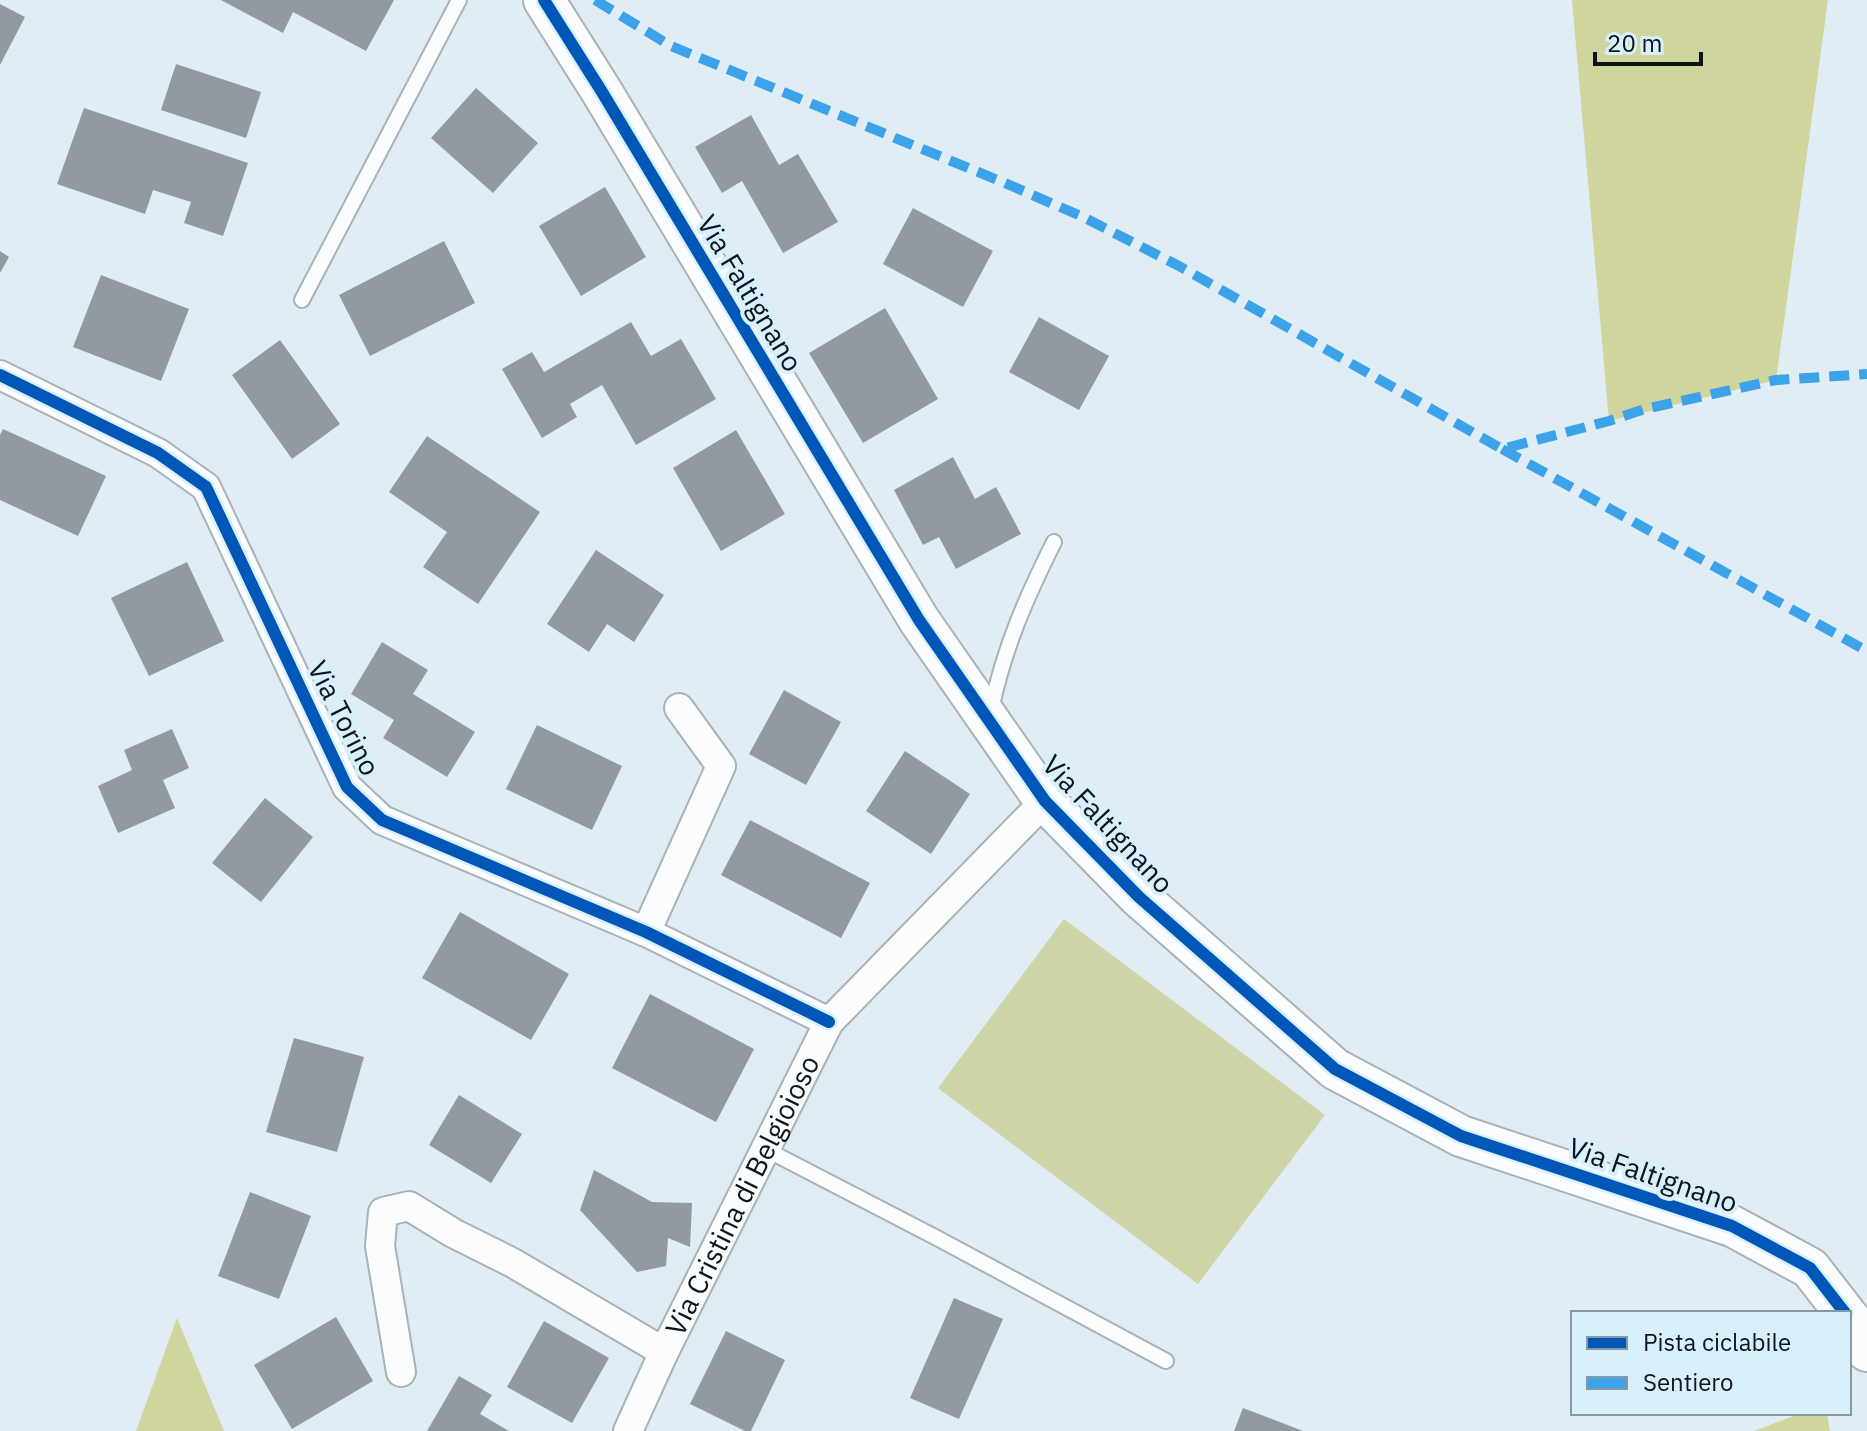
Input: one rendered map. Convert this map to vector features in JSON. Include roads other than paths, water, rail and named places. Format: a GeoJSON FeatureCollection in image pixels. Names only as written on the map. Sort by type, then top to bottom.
{"type":"FeatureCollection","features":[{"type":"Feature","properties":{"kind":"street","name":"Via Faltignano"},"geometry":{"type":"LineString","coordinates":[[544,0],[919,620],[1045,801],[1139,897],[1335,1069],[1461,1136],[1732,1226],[1810,1268],[1844,1311]]}},
{"type":"Feature","properties":{"kind":"street","name":"Via Torino"},"geometry":{"type":"LineString","coordinates":[[0,375],[158,453],[206,487],[347,787],[382,820],[646,932],[829,1022]]}},
{"type":"Feature","properties":{"kind":"street"},"geometry":{"type":"LineString","coordinates":[[646,932],[721,766],[679,708]]}},
{"type":"Feature","properties":{"kind":"street","name":"Via Cristina di Belgioioso"},"geometry":{"type":"LineString","coordinates":[[628,1431],[664,1352],[829,1022],[1045,801]]}},
{"type":"Feature","properties":{"kind":"street"},"geometry":{"type":"LineString","coordinates":[[401,1372],[380,1246],[383,1212],[409,1206],[664,1352]]}},
{"type":"Feature","properties":{"kind":"street","name":"Via Faltignano"},"geometry":{"type":"LineString","coordinates":[[1851,1320],[1863,1336],[1867,1351]]}},
{"type":"Feature","properties":{"kind":"lane"},"geometry":{"type":"LineString","coordinates":[[302,300],[459,0]]}},
{"type":"Feature","properties":{"kind":"lane"},"geometry":{"type":"LineString","coordinates":[[989,720],[999,670],[1029,593],[1054,542]]}},
{"type":"Feature","properties":{"kind":"lane"},"geometry":{"type":"LineString","coordinates":[[765,1149],[1166,1361]]}}]}
